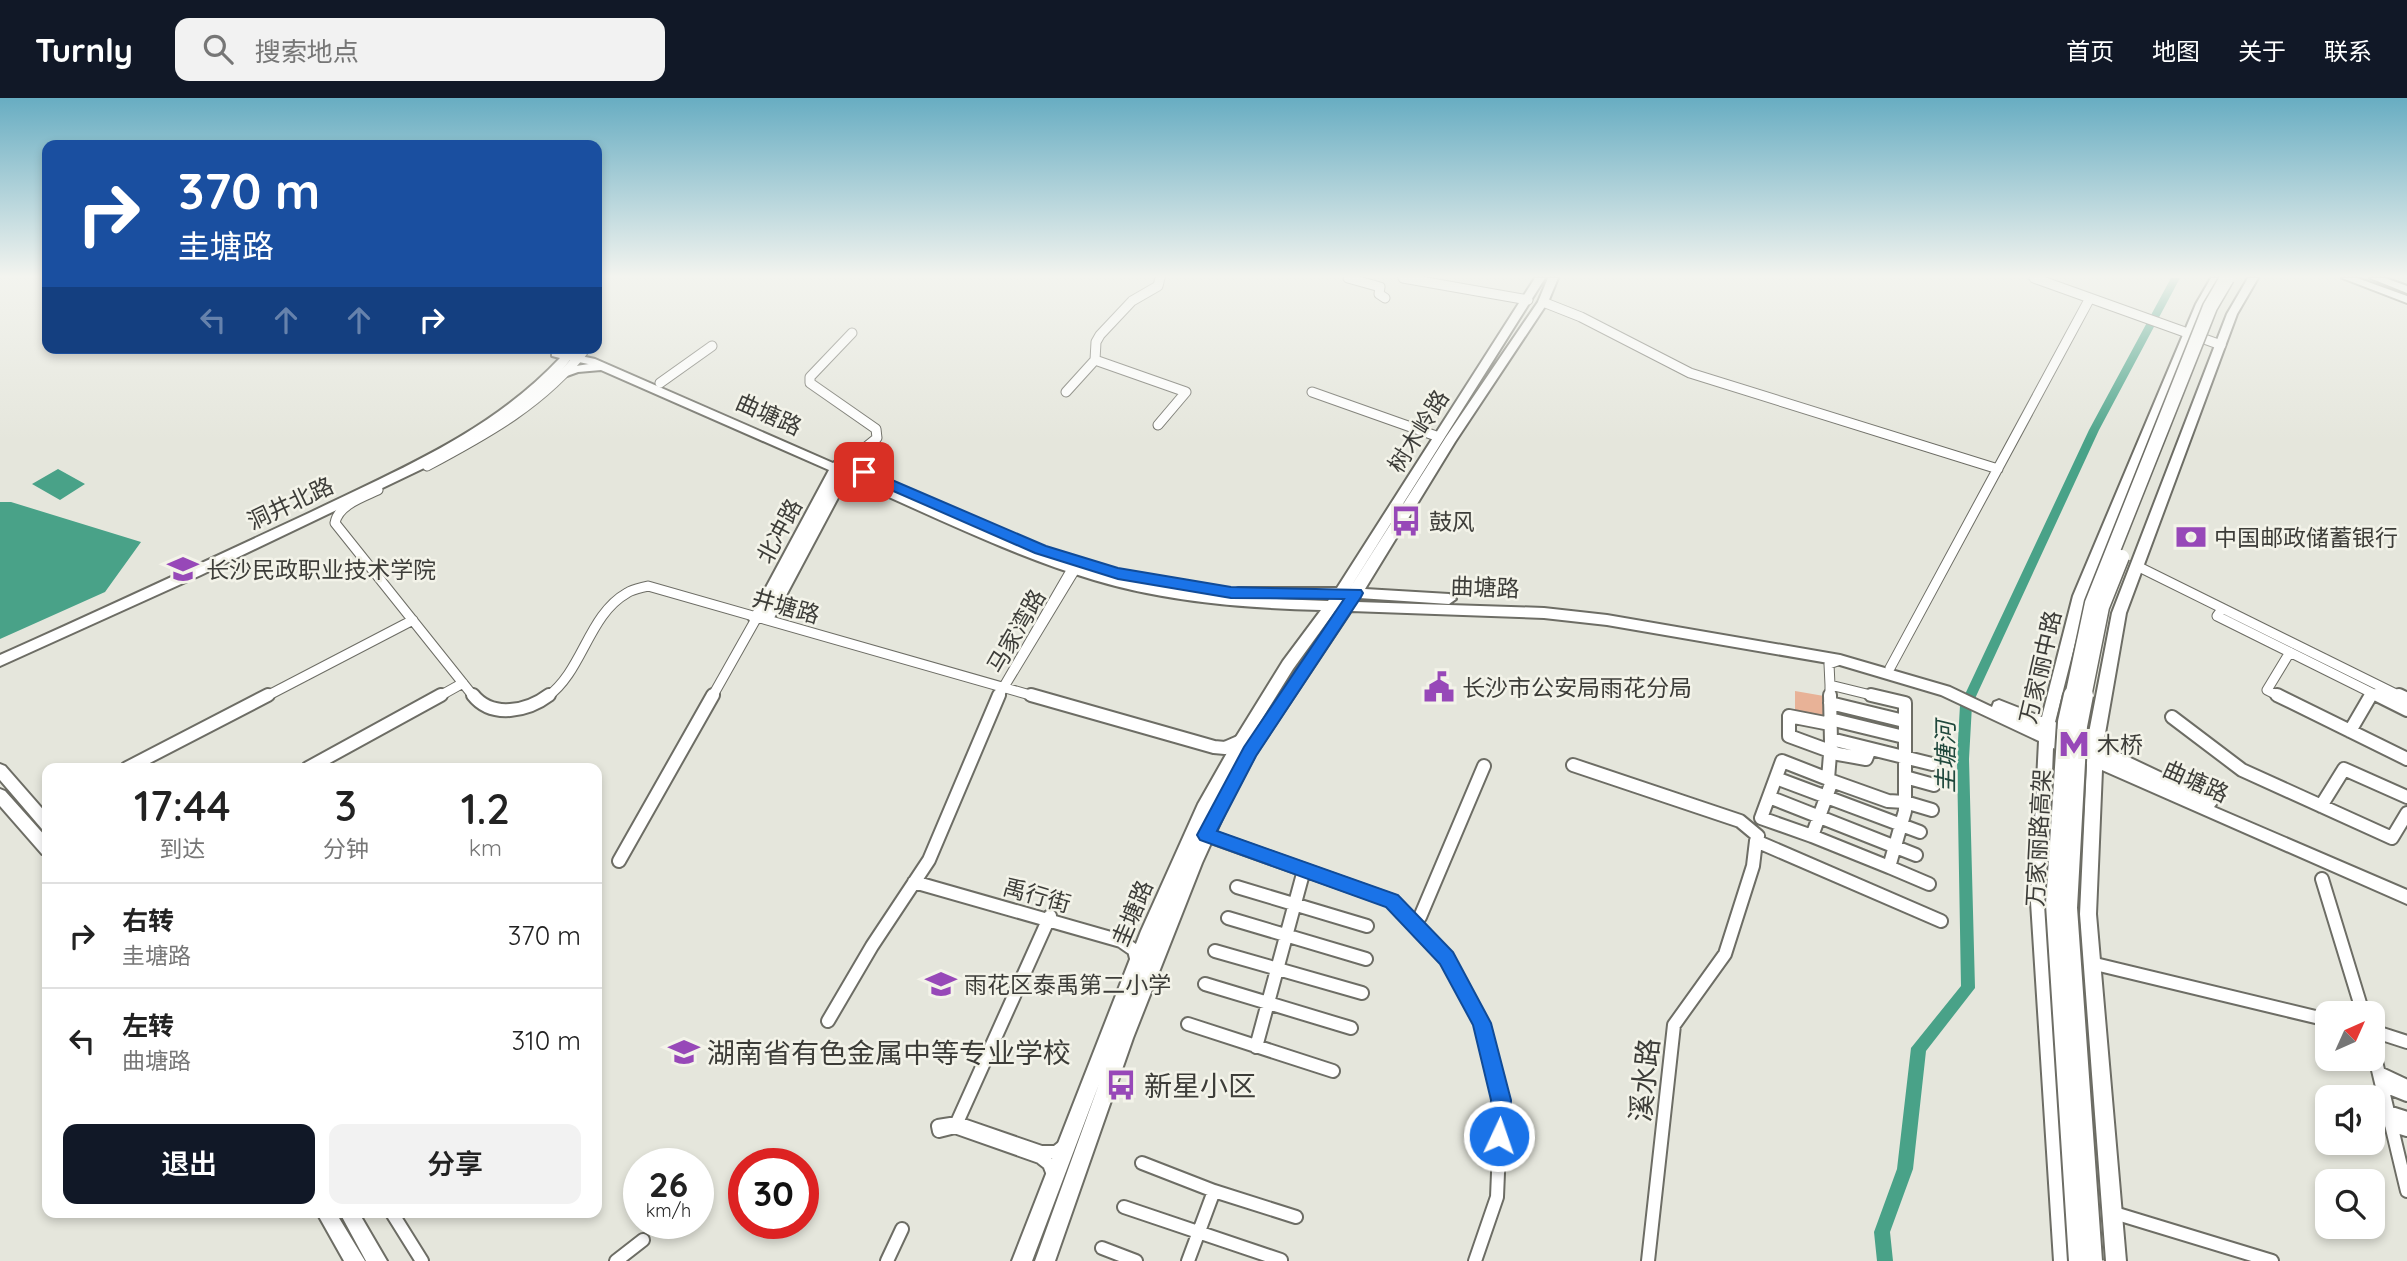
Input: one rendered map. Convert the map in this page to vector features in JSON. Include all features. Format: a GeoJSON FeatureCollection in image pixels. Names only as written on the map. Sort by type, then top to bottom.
{"type":"FeatureCollection","features":[{"type":"Feature","properties":{"kind":"highway","name":"万家丽路高架"},"geometry":{"type":"LineString","coordinates":[[2078,1261],[2055,904],[2067,722],[2092,603],[2200,332]]}},
{"type":"Feature","properties":{"kind":"highway","name":"万家丽路高架"},"geometry":{"type":"LineString","coordinates":[[2093,1261],[2068,908],[2078,726],[2102,607],[2210,332]]}},
{"type":"Feature","properties":{"kind":"main road","name":"树木岭路"},"geometry":{"type":"LineString","coordinates":[[1343,600],[1439,437],[1508,332]]}},
{"type":"Feature","properties":{"kind":"main road","name":"树木岭路"},"geometry":{"type":"LineString","coordinates":[[1343,600],[1523,332]]}},
{"type":"Feature","properties":{"kind":"main road","name":"万家丽中路"},"geometry":{"type":"LineString","coordinates":[[2064,1261],[2039,901],[2047,732],[2080,596],[2182,332]]}},
{"type":"Feature","properties":{"kind":"main road"},"geometry":{"type":"LineString","coordinates":[[2116,1261],[2088,914],[2096,732],[2119,613],[2225,332]]}},
{"type":"Feature","properties":{"kind":"main road","name":"洞井北路"},"geometry":{"type":"LineString","coordinates":[[0,661],[436,456],[487,427],[572,354]]}},
{"type":"Feature","properties":{"kind":"main road","name":"曲塘路"},"geometry":{"type":"LineString","coordinates":[[581,354],[608,369],[1076,565],[1218,591],[1544,613],[1607,620],[1840,660],[1949,689]]}},
{"type":"Feature","properties":{"kind":"main road","name":"曲塘路"},"geometry":{"type":"LineString","coordinates":[[584,354],[660,383],[843,467]]}},
{"type":"Feature","properties":{"kind":"main road"},"geometry":{"type":"LineString","coordinates":[[538,382],[569,371],[592,367],[608,369]]}},
{"type":"Feature","properties":{"kind":"main road","name":"洞井北路"},"geometry":{"type":"LineString","coordinates":[[0,651],[246,540],[439,446],[538,382]]}},
{"type":"Feature","properties":{"kind":"main road","name":"北冲路"},"geometry":{"type":"LineString","coordinates":[[761,619],[843,467]]}},
{"type":"Feature","properties":{"kind":"main road","name":"曲塘路"},"geometry":{"type":"LineString","coordinates":[[1343,600],[1536,604],[1842,656],[1890,668],[1949,689],[2284,837],[2407,887]]}},
{"type":"Feature","properties":{"kind":"main road","name":"圭塘路"},"geometry":{"type":"LineString","coordinates":[[1022,1261],[1149,930],[1193,831],[1241,741],[1288,665],[1343,600]]}},
{"type":"Feature","properties":{"kind":"main road","name":"圭塘路"},"geometry":{"type":"LineString","coordinates":[[1045,1261],[1119,1050],[1206,835],[1250,751],[1343,600]]}},
{"type":"Feature","properties":{"kind":"main road","name":"曲塘路"},"geometry":{"type":"LineString","coordinates":[[2096,754],[2407,897]]}},
{"type":"Feature","properties":{"kind":"main road"},"geometry":{"type":"LineString","coordinates":[[0,770],[42,816]]}},
{"type":"Feature","properties":{"kind":"main road"},"geometry":{"type":"LineString","coordinates":[[0,795],[42,843]]}},
{"type":"Feature","properties":{"kind":"main road"},"geometry":{"type":"LineString","coordinates":[[329,1218],[355,1261]]}},
{"type":"Feature","properties":{"kind":"main road"},"geometry":{"type":"LineString","coordinates":[[351,1218],[377,1261]]}},
{"type":"Feature","properties":{"kind":"street"},"geometry":{"type":"LineString","coordinates":[[1066,392],[1095,360],[1096,342],[1103,332]]}},
{"type":"Feature","properties":{"kind":"street"},"geometry":{"type":"LineString","coordinates":[[1612,332],[1655,358],[1689,373],[1998,469]]}},
{"type":"Feature","properties":{"kind":"street"},"geometry":{"type":"LineString","coordinates":[[1890,668],[2072,332]]}},
{"type":"Feature","properties":{"kind":"street"},"geometry":{"type":"LineString","coordinates":[[2193,332],[2221,342]]}},
{"type":"Feature","properties":{"kind":"street"},"geometry":{"type":"LineString","coordinates":[[843,467],[877,438],[876,429],[810,383],[810,377],[852,334]]}},
{"type":"Feature","properties":{"kind":"street"},"geometry":{"type":"LineString","coordinates":[[660,383],[712,346]]}},
{"type":"Feature","properties":{"kind":"street"},"geometry":{"type":"LineString","coordinates":[[569,371],[575,354]]}},
{"type":"Feature","properties":{"kind":"street"},"geometry":{"type":"LineString","coordinates":[[1095,360],[1186,392],[1158,425]]}},
{"type":"Feature","properties":{"kind":"street","name":"井塘路"},"geometry":{"type":"LineString","coordinates":[[569,371],[540,398],[506,423],[354,502],[336,516],[335,523],[473,702],[488,712],[520,713],[541,708],[556,696],[616,606],[634,590],[654,589],[1212,751],[1223,761],[1223,773]]}},
{"type":"Feature","properties":{"kind":"street"},"geometry":{"type":"LineString","coordinates":[[1312,392],[1439,437]]}},
{"type":"Feature","properties":{"kind":"street","name":"马家湾路"},"geometry":{"type":"LineString","coordinates":[[828,1021],[929,860],[1001,691],[1076,565]]}},
{"type":"Feature","properties":{"kind":"street"},"geometry":{"type":"LineString","coordinates":[[2137,566],[2407,699]]}},
{"type":"Feature","properties":{"kind":"street"},"geometry":{"type":"LineString","coordinates":[[2222,608],[2217,616],[2407,710]]}},
{"type":"Feature","properties":{"kind":"street"},"geometry":{"type":"LineString","coordinates":[[619,860],[761,619]]}},
{"type":"Feature","properties":{"kind":"street"},"geometry":{"type":"LineString","coordinates":[[137,763],[411,620]]}},
{"type":"Feature","properties":{"kind":"street"},"geometry":{"type":"LineString","coordinates":[[2290,652],[2267,690],[2407,760]]}},
{"type":"Feature","properties":{"kind":"street"},"geometry":{"type":"LineString","coordinates":[[1812,836],[1830,780],[1826,772],[1831,752],[1829,664],[1840,660]]}},
{"type":"Feature","properties":{"kind":"street"},"geometry":{"type":"LineString","coordinates":[[317,763],[462,685]]}},
{"type":"Feature","properties":{"kind":"street"},"geometry":{"type":"LineString","coordinates":[[323,763],[462,685]]}},
{"type":"Feature","properties":{"kind":"street"},"geometry":{"type":"LineString","coordinates":[[1829,685],[1905,703],[1905,802],[1889,867]]}},
{"type":"Feature","properties":{"kind":"street","name":"井塘路"},"geometry":{"type":"LineString","coordinates":[[1001,691],[1214,747],[1225,748],[1241,741]]}},
{"type":"Feature","properties":{"kind":"street"},"geometry":{"type":"LineString","coordinates":[[2350,731],[2372,693]]}},
{"type":"Feature","properties":{"kind":"street"},"geometry":{"type":"LineString","coordinates":[[1829,703],[1904,721]]}},
{"type":"Feature","properties":{"kind":"street"},"geometry":{"type":"LineString","coordinates":[[1870,749],[1866,759],[1831,752],[1788,736],[1789,716],[1904,737]]}},
{"type":"Feature","properties":{"kind":"street"},"geometry":{"type":"LineString","coordinates":[[2172,717],[2242,770],[2321,806],[2392,838],[2405,805],[2344,769],[2321,806]]}},
{"type":"Feature","properties":{"kind":"street"},"geometry":{"type":"LineString","coordinates":[[1830,739],[1932,764]]}},
{"type":"Feature","properties":{"kind":"street"},"geometry":{"type":"LineString","coordinates":[[1929,884],[1761,818],[1782,761],[1888,801],[1905,802],[1932,810]]}},
{"type":"Feature","properties":{"kind":"street"},"geometry":{"type":"LineString","coordinates":[[1573,765],[1740,821],[1758,836],[1756,841],[1941,921]]}},
{"type":"Feature","properties":{"kind":"street"},"geometry":{"type":"LineString","coordinates":[[1412,922],[1420,917],[1484,766]]}},
{"type":"Feature","properties":{"kind":"street"},"geometry":{"type":"LineString","coordinates":[[1905,776],[1934,785]]}},
{"type":"Feature","properties":{"kind":"street"},"geometry":{"type":"LineString","coordinates":[[1776,778],[1920,832]]}},
{"type":"Feature","properties":{"kind":"street"},"geometry":{"type":"LineString","coordinates":[[1769,797],[1916,855]]}},
{"type":"Feature","properties":{"kind":"street"},"geometry":{"type":"LineString","coordinates":[[1206,835],[1392,901],[1447,958],[1482,1023],[1501,1100],[1497,1197],[1475,1261]]}},
{"type":"Feature","properties":{"kind":"street","name":"溪水路"},"geometry":{"type":"LineString","coordinates":[[1648,1261],[1674,1026],[1725,954],[1753,866],[1756,841]]}},
{"type":"Feature","properties":{"kind":"street"},"geometry":{"type":"LineString","coordinates":[[1256,1047],[1304,870]]}},
{"type":"Feature","properties":{"kind":"street"},"geometry":{"type":"LineString","coordinates":[[2322,879],[2359,1001]]}},
{"type":"Feature","properties":{"kind":"street","name":"禹行街"},"geometry":{"type":"LineString","coordinates":[[915,880],[1128,938],[1149,930]]}},
{"type":"Feature","properties":{"kind":"street"},"geometry":{"type":"LineString","coordinates":[[1237,887],[1367,926]]}},
{"type":"Feature","properties":{"kind":"street"},"geometry":{"type":"LineString","coordinates":[[956,1125],[1049,918]]}},
{"type":"Feature","properties":{"kind":"street","name":"禹行街"},"geometry":{"type":"LineString","coordinates":[[1049,918],[1126,943],[1134,950],[1137,962]]}},
{"type":"Feature","properties":{"kind":"street"},"geometry":{"type":"LineString","coordinates":[[1228,918],[1366,959]]}},
{"type":"Feature","properties":{"kind":"street"},"geometry":{"type":"LineString","coordinates":[[1214,951],[1362,993]]}},
{"type":"Feature","properties":{"kind":"street"},"geometry":{"type":"LineString","coordinates":[[2091,963],[2315,1017]]}},
{"type":"Feature","properties":{"kind":"street"},"geometry":{"type":"LineString","coordinates":[[1205,985],[1351,1028]]}},
{"type":"Feature","properties":{"kind":"street"},"geometry":{"type":"LineString","coordinates":[[1188,1024],[1333,1071]]}},
{"type":"Feature","properties":{"kind":"street"},"geometry":{"type":"LineString","coordinates":[[2385,1035],[2407,1042]]}},
{"type":"Feature","properties":{"kind":"street"},"geometry":{"type":"LineString","coordinates":[[2378,1071],[2402,1154],[2407,1191]]}},
{"type":"Feature","properties":{"kind":"street"},"geometry":{"type":"LineString","coordinates":[[2380,1079],[2407,1086]]}},
{"type":"Feature","properties":{"kind":"street"},"geometry":{"type":"LineString","coordinates":[[2380,1079],[2407,1095]]}},
{"type":"Feature","properties":{"kind":"street"},"geometry":{"type":"LineString","coordinates":[[2390,1119],[2407,1118]]}},
{"type":"Feature","properties":{"kind":"street"},"geometry":{"type":"LineString","coordinates":[[2390,1119],[2407,1130]]}},
{"type":"Feature","properties":{"kind":"street"},"geometry":{"type":"LineString","coordinates":[[956,1125],[1041,1152],[1056,1152],[1067,1143]]}},
{"type":"Feature","properties":{"kind":"street"},"geometry":{"type":"LineString","coordinates":[[956,1125],[1040,1157],[1049,1164],[1054,1177]]}},
{"type":"Feature","properties":{"kind":"street"},"geometry":{"type":"LineString","coordinates":[[1142,1163],[1214,1191],[1296,1217]]}},
{"type":"Feature","properties":{"kind":"street"},"geometry":{"type":"LineString","coordinates":[[1188,1261],[1214,1191]]}},
{"type":"Feature","properties":{"kind":"street"},"geometry":{"type":"LineString","coordinates":[[1124,1208],[1281,1260]]}},
{"type":"Feature","properties":{"kind":"street"},"geometry":{"type":"LineString","coordinates":[[2111,1212],[2272,1261]]}},
{"type":"Feature","properties":{"kind":"street"},"geometry":{"type":"LineString","coordinates":[[395,1218],[422,1261]]}},
{"type":"Feature","properties":{"kind":"street"},"geometry":{"type":"LineString","coordinates":[[887,1261],[902,1229]]}},
{"type":"Feature","properties":{"kind":"street"},"geometry":{"type":"LineString","coordinates":[[616,1261],[643,1240]]}},
{"type":"Feature","properties":{"kind":"street"},"geometry":{"type":"LineString","coordinates":[[1102,1248],[1136,1261]]}},
{"type":"Feature","properties":{"kind":"shaded area"},"geometry":{"type":"Polygon","coordinates":[[[58,469],[85,484],[60,500],[32,484],[58,469]]]}},
{"type":"Feature","properties":{"kind":"shaded area"},"geometry":{"type":"Polygon","coordinates":[[[0,502],[11,502],[141,542],[105,592],[0,639],[0,502]]]}},
{"type":"Feature","properties":{"kind":"shaded area"},"geometry":{"type":"Polygon","coordinates":[[[1795,691],[1824,696],[1825,719],[1795,713],[1795,691]]]}},
{"type":"Feature","properties":{"kind":"waterway","name":"圭塘河"},"geometry":{"type":"LineString","coordinates":[[1885,1261],[1882,1232],[1905,1169],[1919,1048],[1968,988],[1963,759],[1966,705],[2094,430],[2147,332]]}},
{"type":"Feature","properties":{"kind":"place","name":"鼓风"},"geometry":{"type":"Point","coordinates":[1406,521]}},
{"type":"Feature","properties":{"kind":"place","name":"中国邮政储蓄银行"},"geometry":{"type":"Point","coordinates":[2191,537]}},
{"type":"Feature","properties":{"kind":"place","name":"长沙民政职业技术学院"},"geometry":{"type":"Point","coordinates":[183,569]}},
{"type":"Feature","properties":{"kind":"place","name":"长沙市公安局雨花分局"},"geometry":{"type":"Point","coordinates":[1439,687]}},
{"type":"Feature","properties":{"kind":"place","name":"木桥"},"geometry":{"type":"Point","coordinates":[2074,744]}},
{"type":"Feature","properties":{"kind":"place","name":"雨花区泰禹第二小学"},"geometry":{"type":"Point","coordinates":[941,984]}},
{"type":"Feature","properties":{"kind":"place","name":"湖南省有色金属中等专业学校"},"geometry":{"type":"Point","coordinates":[684,1052]}},
{"type":"Feature","properties":{"kind":"place","name":"新星小区"},"geometry":{"type":"Point","coordinates":[1121,1085]}},
{"type":"Feature","properties":{"kind":"route"},"geometry":{"type":"LineString","coordinates":[[864,472],[1041,549],[1076,562],[1141,579],[1231,593],[1355,593],[1250,751],[1206,835],[1392,901],[1447,958],[1482,1023],[1501,1100],[1499,1136]]}}]}
